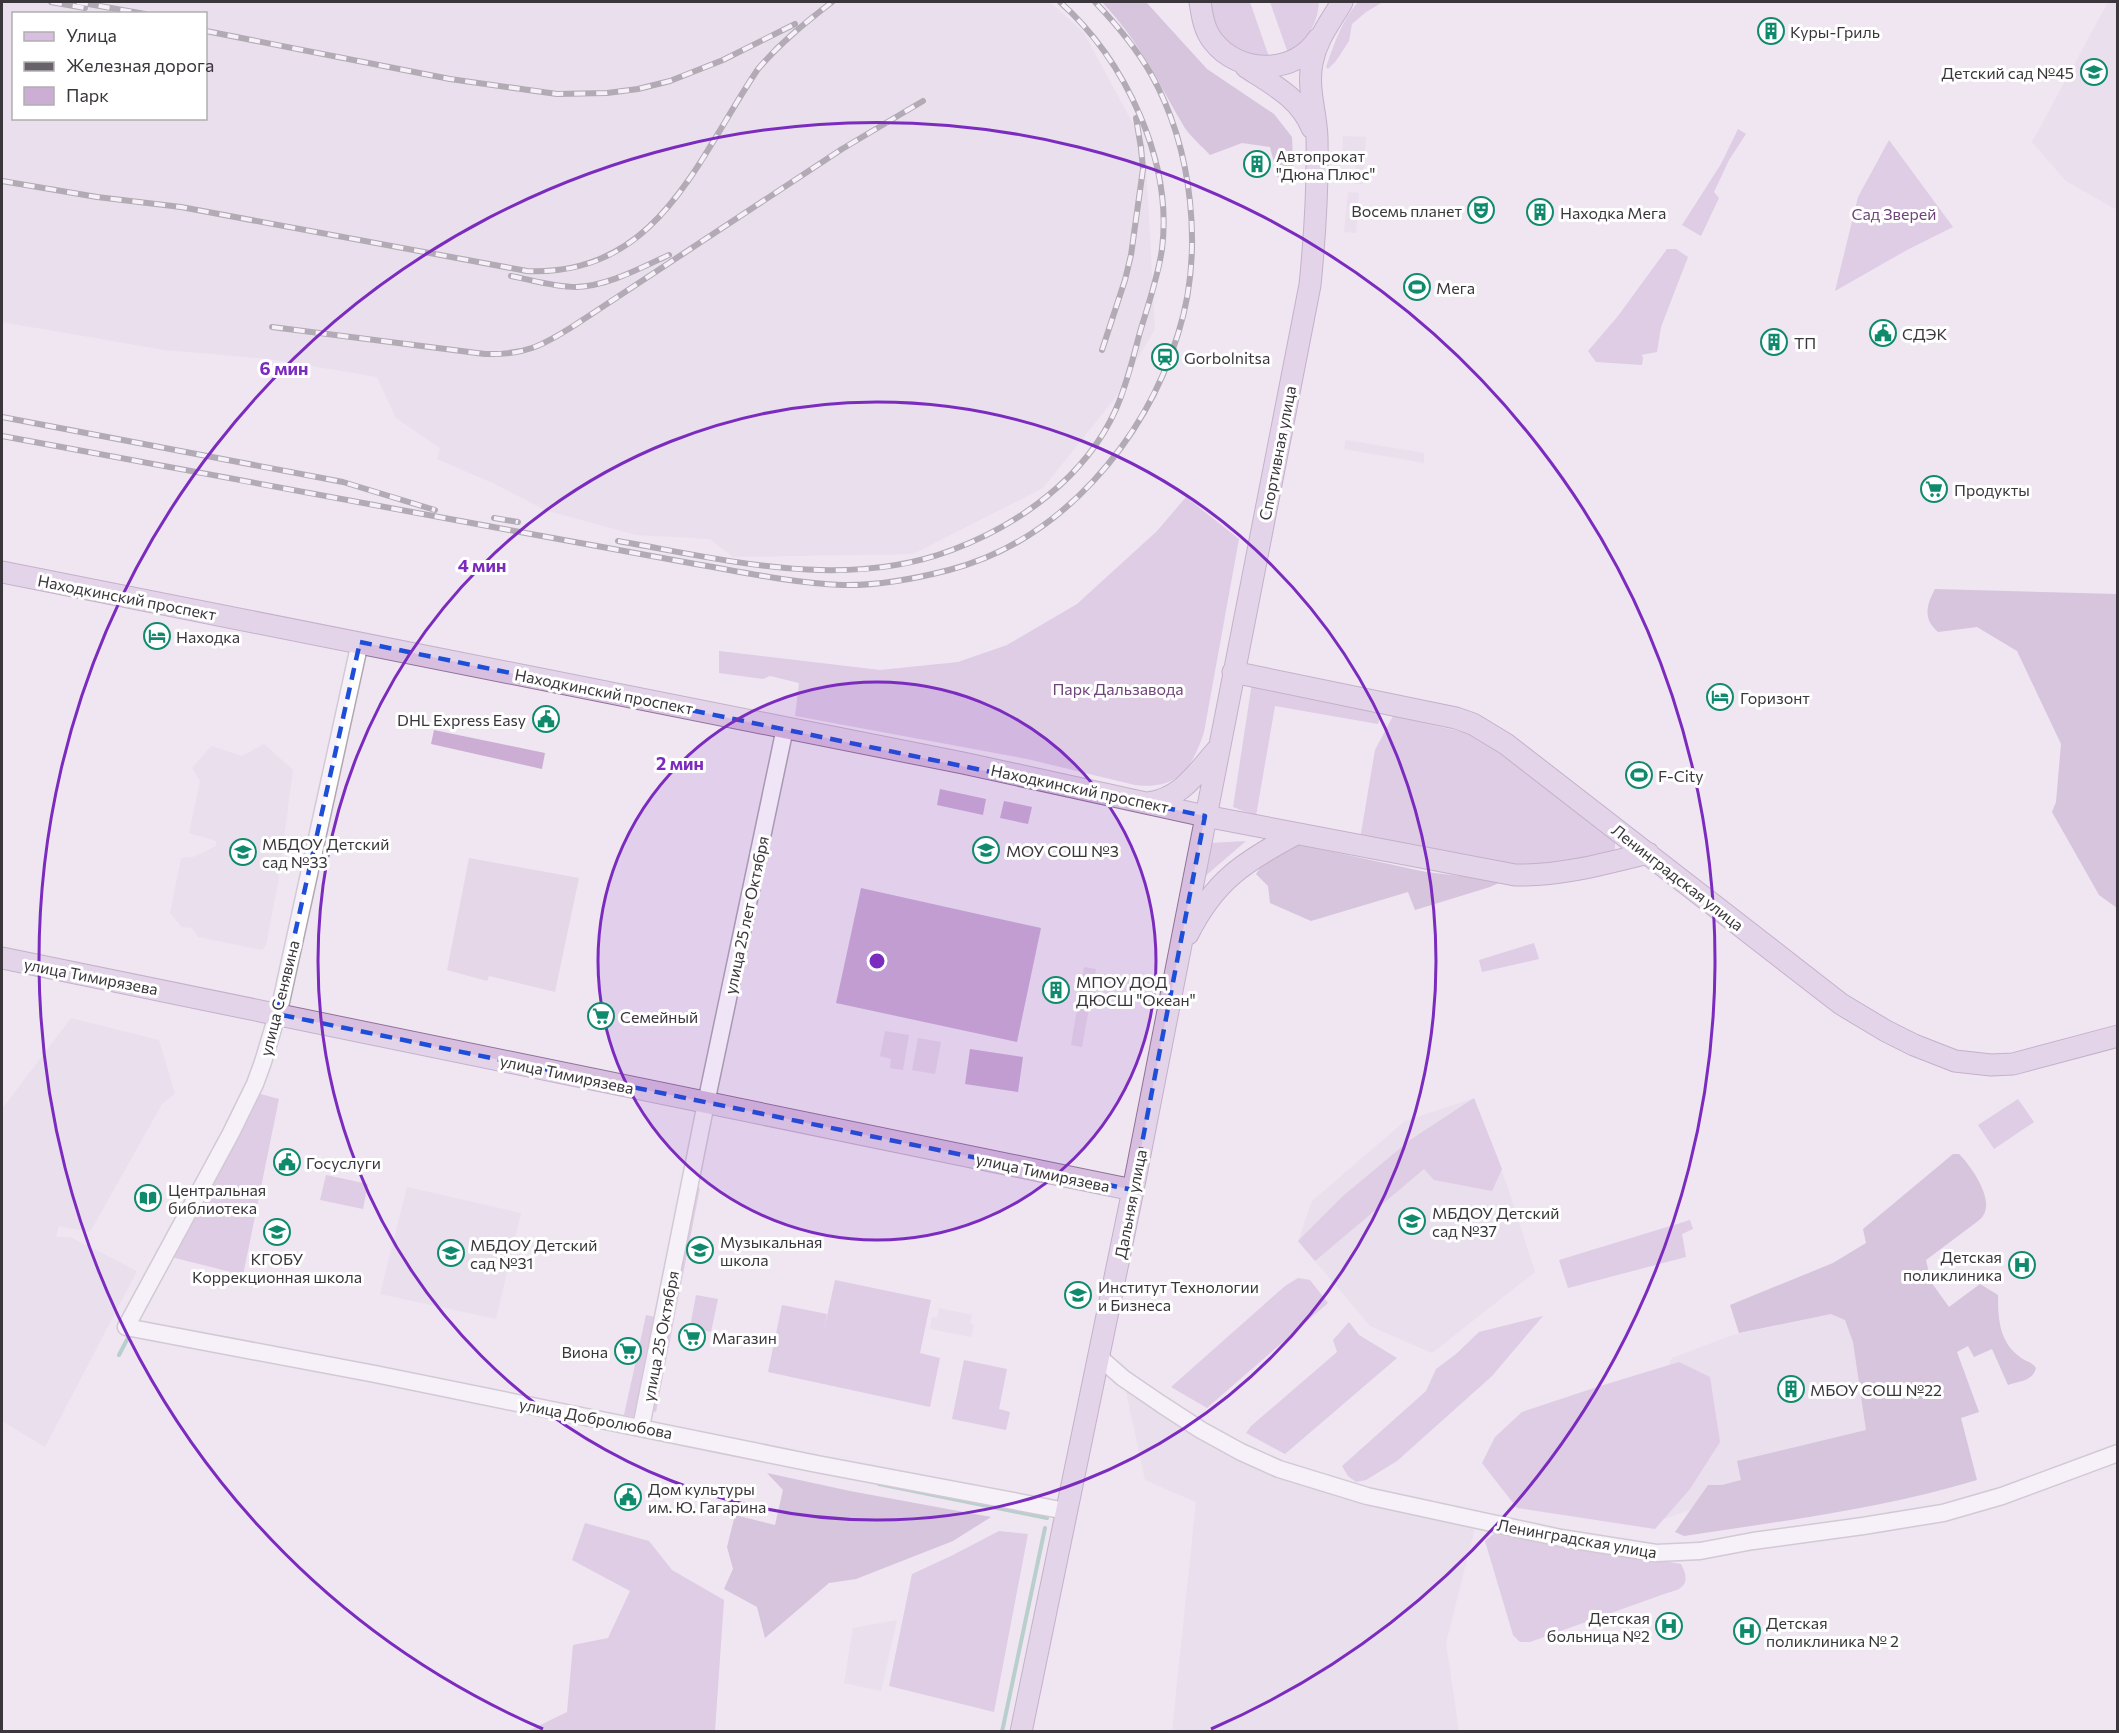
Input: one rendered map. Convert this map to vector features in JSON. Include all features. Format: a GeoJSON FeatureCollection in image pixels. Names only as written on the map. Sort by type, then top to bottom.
{"type":"FeatureCollection","features":[{"type":"Feature","properties":{"kind":"main road"},"geometry":{"type":"LineString","coordinates":[[1200,2],[1203,20],[1213,41],[1229,56],[1247,65],[1265,67],[1283,64],[1300,57],[1314,45],[1324,30],[1329,2]]}},
{"type":"Feature","properties":{"kind":"main road","name":"Спортивная улица"},"geometry":{"type":"LineString","coordinates":[[1205,816],[1310,285],[1318,199],[1317,132],[1310,80],[1312,64],[1324,30],[1342,2]]}},
{"type":"Feature","properties":{"kind":"main road","name":"Спортивная улица"},"geometry":{"type":"LineString","coordinates":[[1229,56],[1296,102],[1312,126],[1317,155]]}},
{"type":"Feature","properties":{"kind":"main road","name":"Находкинский проспект"},"geometry":{"type":"LineString","coordinates":[[2,572],[963,763],[1205,816],[1515,874],[1550,873],[1611,863],[1648,853]]}},
{"type":"Feature","properties":{"kind":"main road","name":"Ленинградская улица"},"geometry":{"type":"LineString","coordinates":[[1233,672],[1456,718],[1473,724],[1506,744],[1841,1004],[1886,1031],[1955,1061],[1987,1065],[2013,1064],[2118,1036]]}},
{"type":"Feature","properties":{"kind":"main road","name":"Спортивная улица"},"geometry":{"type":"LineString","coordinates":[[1147,803],[1160,802],[1187,786],[1218,748]]}},
{"type":"Feature","properties":{"kind":"main road","name":"Дальняя улица"},"geometry":{"type":"LineString","coordinates":[[1020,1731],[1133,1190],[1205,816]]}},
{"type":"Feature","properties":{"kind":"main road"},"geometry":{"type":"LineString","coordinates":[[1179,954],[1192,926],[1214,891],[1235,871],[1296,834]]}},
{"type":"Feature","properties":{"kind":"main road","name":"улица Тимирязева"},"geometry":{"type":"LineString","coordinates":[[2,958],[1133,1190]]}},
{"type":"Feature","properties":{"kind":"street","name":"улица Сенявина"},"geometry":{"type":"LineString","coordinates":[[126,1328],[251,1093],[263,1062],[277,1014],[360,642]]}},
{"type":"Feature","properties":{"kind":"street","name":"улица 25 лет Октября"},"geometry":{"type":"LineString","coordinates":[[706,1103],[785,728]]}},
{"type":"Feature","properties":{"kind":"street","name":"улица 25 Октября"},"geometry":{"type":"LineString","coordinates":[[641,1427],[706,1103]]}},
{"type":"Feature","properties":{"kind":"street","name":"улица Добролюбова"},"geometry":{"type":"LineString","coordinates":[[126,1328],[375,1374],[817,1464],[1066,1511]]}},
{"type":"Feature","properties":{"kind":"street","name":"Ленинградская улица"},"geometry":{"type":"LineString","coordinates":[[1099,1357],[1124,1378],[1201,1430],[1240,1452],[1279,1469],[1367,1496],[1561,1538],[1656,1553],[1700,1551],[1943,1513],[2002,1496],[2118,1453]]}},
{"type":"Feature","properties":{"kind":"highlighted area"},"geometry":{"type":"Polygon","coordinates":[[[360,642],[1205,816],[1133,1190],[277,1014],[360,642]]]}},
{"type":"Feature","properties":{"kind":"shaded area"},"geometry":{"type":"Polygon","coordinates":[[[2,2],[1050,2],[1084,33],[1145,146],[1155,329],[1115,398],[1043,488],[913,554],[733,557],[710,539],[636,535],[545,510],[495,484],[437,459],[440,448],[396,418],[377,377],[269,359],[165,350],[2,322],[2,2]]]}},
{"type":"Feature","properties":{"kind":"shaded area"},"geometry":{"type":"Polygon","coordinates":[[[1102,2],[1146,2],[1207,69],[1274,114],[1292,137],[1294,182],[1279,182],[1270,147],[1242,143],[1210,155],[1191,136],[1136,45],[1102,2]]]}},
{"type":"Feature","properties":{"kind":"shaded area","name":"Детский сад №45"},"geometry":{"type":"Polygon","coordinates":[[[2108,2],[2118,2],[2117,210],[2066,181],[2032,142],[2108,2]]]}},
{"type":"Feature","properties":{"kind":"shaded area"},"geometry":{"type":"Polygon","coordinates":[[[1343,136],[1366,137],[1363,184],[1355,184],[1356,156],[1342,155],[1343,136]]]}},
{"type":"Feature","properties":{"kind":"shaded area"},"geometry":{"type":"Polygon","coordinates":[[[1348,192],[1359,193],[1356,233],[1344,232],[1348,192]]]}},
{"type":"Feature","properties":{"kind":"shaded area"},"geometry":{"type":"Polygon","coordinates":[[[1346,440],[1424,453],[1424,463],[1344,449],[1346,440]]]}},
{"type":"Feature","properties":{"kind":"shaded area"},"geometry":{"type":"Polygon","coordinates":[[[1935,589],[2117,594],[2117,908],[2099,895],[2052,812],[2056,802],[2061,744],[2017,651],[1977,627],[1938,632],[1928,617],[1928,607],[1935,589]]]}},
{"type":"Feature","properties":{"kind":"shaded area","name":"МБДОУ Детский сад №33"},"geometry":{"type":"Polygon","coordinates":[[[264,744],[293,770],[278,883],[266,945],[262,950],[198,937],[192,928],[182,927],[170,913],[181,858],[193,857],[216,846],[216,841],[189,833],[200,781],[192,768],[211,746],[242,756],[264,744]]]}},
{"type":"Feature","properties":{"kind":"shaded area"},"geometry":{"type":"Polygon","coordinates":[[[1292,843],[1426,872],[1503,881],[1415,910],[1408,892],[1311,921],[1270,903],[1268,886],[1256,874],[1260,868],[1292,843]]]}},
{"type":"Feature","properties":{"kind":"shaded area"},"geometry":{"type":"Polygon","coordinates":[[[469,858],[579,878],[555,992],[489,976],[487,981],[447,970],[469,858]]]}},
{"type":"Feature","properties":{"kind":"shaded area"},"geometry":{"type":"Polygon","coordinates":[[[1084,967],[1096,969],[1082,1047],[1071,1045],[1084,967]]]}},
{"type":"Feature","properties":{"kind":"shaded area"},"geometry":{"type":"Polygon","coordinates":[[[71,1018],[159,1040],[175,1094],[162,1104],[90,1232],[59,1226],[56,1237],[70,1237],[137,1271],[45,1447],[2,1421],[2,1109],[71,1018]]]}},
{"type":"Feature","properties":{"kind":"shaded area"},"geometry":{"type":"Polygon","coordinates":[[[885,1031],[909,1035],[903,1070],[890,1068],[891,1059],[880,1056],[885,1031]]]}},
{"type":"Feature","properties":{"kind":"shaded area"},"geometry":{"type":"Polygon","coordinates":[[[918,1038],[941,1042],[935,1074],[912,1070],[918,1038]]]}},
{"type":"Feature","properties":{"kind":"shaded area","name":"МБДОУ Детский сад №37"},"geometry":{"type":"Polygon","coordinates":[[[1474,1098],[1506,1182],[1535,1272],[1432,1353],[1370,1326],[1298,1241],[1312,1201],[1405,1121],[1474,1098]]]}},
{"type":"Feature","properties":{"kind":"shaded area"},"geometry":{"type":"Polygon","coordinates":[[[1953,1154],[1959,1154],[1975,1174],[1986,1199],[1986,1207],[1984,1215],[1978,1221],[1926,1260],[1931,1282],[1949,1307],[1980,1284],[1998,1295],[1999,1321],[2004,1337],[2013,1351],[2036,1368],[2029,1378],[2008,1385],[1992,1349],[1974,1357],[1968,1346],[1957,1352],[1979,1412],[1961,1418],[1977,1480],[1868,1507],[1684,1536],[1675,1532],[1708,1485],[1722,1485],[1741,1480],[1737,1461],[1866,1430],[1853,1342],[1845,1320],[1831,1314],[1739,1333],[1730,1305],[1833,1263],[1866,1243],[1863,1229],[1953,1154]]]}},
{"type":"Feature","properties":{"kind":"shaded area","name":"МБДОУ Детский сад №31"},"geometry":{"type":"Polygon","coordinates":[[[407,1187],[521,1213],[496,1319],[380,1294],[407,1187]]]}},
{"type":"Feature","properties":{"kind":"shaded area"},"geometry":{"type":"Polygon","coordinates":[[[939,1308],[972,1315],[970,1324],[974,1325],[971,1337],[930,1329],[932,1317],[937,1318],[939,1308]]]}},
{"type":"Feature","properties":{"kind":"shaded area"},"geometry":{"type":"Polygon","coordinates":[[[1831,1314],[1870,1316],[1896,1437],[1653,1523],[1517,1508],[1482,1463],[1533,1418],[1665,1372],[1672,1358],[1733,1335],[1831,1314]]]}},
{"type":"Feature","properties":{"kind":"shaded area"},"geometry":{"type":"Polygon","coordinates":[[[1123,1378],[1279,1469],[1477,1520],[1446,1643],[1459,1731],[1172,1731],[1196,1502],[1145,1480],[1123,1378]]]}},
{"type":"Feature","properties":{"kind":"shaded area"},"geometry":{"type":"Polygon","coordinates":[[[767,1473],[991,1517],[953,1541],[856,1579],[829,1583],[765,1638],[757,1607],[724,1589],[733,1569],[727,1547],[735,1515],[775,1525],[783,1490],[767,1473]]]}},
{"type":"Feature","properties":{"kind":"shaded area"},"geometry":{"type":"Polygon","coordinates":[[[897,1620],[881,1691],[844,1683],[853,1628],[897,1620]]]}},
{"type":"Feature","properties":{"kind":"green space"},"geometry":{"type":"Polygon","coordinates":[[[1209,2],[1250,2],[1269,57],[1241,53],[1219,35],[1212,21],[1209,2]]]}},
{"type":"Feature","properties":{"kind":"green space"},"geometry":{"type":"Polygon","coordinates":[[[1270,2],[1319,2],[1314,25],[1301,43],[1288,53],[1270,2]]]}},
{"type":"Feature","properties":{"kind":"green space"},"geometry":{"type":"Polygon","coordinates":[[[1358,2],[1383,2],[1352,24],[1349,41],[1328,69],[1326,67],[1339,33],[1358,2]]]}},
{"type":"Feature","properties":{"kind":"green space"},"geometry":{"type":"Polygon","coordinates":[[[1738,129],[1746,134],[1729,160],[1714,192],[1719,198],[1701,236],[1682,225],[1721,164],[1738,129]]]}},
{"type":"Feature","properties":{"kind":"green space","name":"Сад Зверей"},"geometry":{"type":"Polygon","coordinates":[[[1889,140],[1953,227],[1835,291],[1858,197],[1889,140]]]}},
{"type":"Feature","properties":{"kind":"green space"},"geometry":{"type":"Polygon","coordinates":[[[1667,249],[1676,249],[1688,257],[1661,327],[1657,352],[1641,355],[1642,365],[1596,362],[1588,351],[1618,316],[1667,249]]]}},
{"type":"Feature","properties":{"kind":"green space","name":"Парк Дальзавода"},"geometry":{"type":"Polygon","coordinates":[[[1186,497],[1239,539],[1204,732],[1188,766],[1181,774],[1162,784],[1135,785],[1027,759],[795,716],[799,683],[770,676],[763,679],[719,673],[719,651],[880,670],[958,662],[1007,645],[1077,604],[1157,531],[1186,497]]]}},
{"type":"Feature","properties":{"kind":"green space"},"geometry":{"type":"Polygon","coordinates":[[[1252,683],[1381,712],[1378,724],[1275,706],[1256,816],[1233,807],[1252,683]]]}},
{"type":"Feature","properties":{"kind":"green space"},"geometry":{"type":"Polygon","coordinates":[[[1393,716],[1476,735],[1615,841],[1615,849],[1602,855],[1538,871],[1360,839],[1375,750],[1393,716]]]}},
{"type":"Feature","properties":{"kind":"green space"},"geometry":{"type":"Polygon","coordinates":[[[434,730],[545,753],[542,769],[431,744],[434,730]]]}},
{"type":"Feature","properties":{"kind":"green space"},"geometry":{"type":"Polygon","coordinates":[[[940,789],[986,799],[983,815],[937,805],[940,789]]]}},
{"type":"Feature","properties":{"kind":"green space"},"geometry":{"type":"Polygon","coordinates":[[[1004,801],[1032,807],[1028,824],[1000,818],[1004,801]]]}},
{"type":"Feature","properties":{"kind":"green space"},"geometry":{"type":"Polygon","coordinates":[[[1246,841],[1203,878],[1210,843],[1246,841]]]}},
{"type":"Feature","properties":{"kind":"green space"},"geometry":{"type":"Polygon","coordinates":[[[861,888],[1041,928],[1017,1042],[836,1003],[861,888]]]}},
{"type":"Feature","properties":{"kind":"green space"},"geometry":{"type":"Polygon","coordinates":[[[1534,943],[1539,959],[1482,972],[1479,960],[1534,943]]]}},
{"type":"Feature","properties":{"kind":"green space"},"geometry":{"type":"Polygon","coordinates":[[[970,1049],[1023,1057],[1018,1092],[965,1084],[970,1049]]]}},
{"type":"Feature","properties":{"kind":"green space"},"geometry":{"type":"Polygon","coordinates":[[[257,1093],[279,1099],[243,1275],[171,1257],[246,1123],[257,1093]]]}},
{"type":"Feature","properties":{"kind":"green space"},"geometry":{"type":"Polygon","coordinates":[[[1474,1098],[1502,1169],[1492,1191],[1434,1180],[1424,1169],[1315,1261],[1298,1241],[1343,1196],[1410,1140],[1474,1098]]]}},
{"type":"Feature","properties":{"kind":"green space"},"geometry":{"type":"Polygon","coordinates":[[[2018,1099],[2034,1122],[1994,1149],[1978,1125],[2018,1099]]]}},
{"type":"Feature","properties":{"kind":"green space"},"geometry":{"type":"Polygon","coordinates":[[[326,1175],[368,1184],[363,1209],[320,1200],[326,1175]]]}},
{"type":"Feature","properties":{"kind":"green space"},"geometry":{"type":"Polygon","coordinates":[[[692,1186],[700,1188],[656,1412],[647,1410],[692,1186]]]}},
{"type":"Feature","properties":{"kind":"green space"},"geometry":{"type":"Polygon","coordinates":[[[1690,1220],[1693,1229],[1682,1234],[1686,1257],[1568,1288],[1559,1260],[1690,1220]]]}},
{"type":"Feature","properties":{"kind":"green space"},"geometry":{"type":"Polygon","coordinates":[[[1298,1278],[1310,1280],[1328,1303],[1207,1408],[1171,1387],[1285,1286],[1298,1278]]]}},
{"type":"Feature","properties":{"kind":"green space"},"geometry":{"type":"Polygon","coordinates":[[[835,1280],[931,1300],[920,1353],[940,1358],[930,1407],[768,1372],[782,1305],[827,1314],[824,1330],[835,1280]]]}},
{"type":"Feature","properties":{"kind":"green space"},"geometry":{"type":"Polygon","coordinates":[[[696,1295],[718,1299],[711,1332],[690,1327],[696,1295]]]}},
{"type":"Feature","properties":{"kind":"green space"},"geometry":{"type":"Polygon","coordinates":[[[646,1315],[659,1318],[638,1418],[624,1415],[646,1315]]]}},
{"type":"Feature","properties":{"kind":"green space"},"geometry":{"type":"Polygon","coordinates":[[[1543,1316],[1492,1376],[1397,1461],[1366,1480],[1356,1482],[1348,1476],[1342,1466],[1426,1391],[1436,1369],[1479,1332],[1543,1316]]]}},
{"type":"Feature","properties":{"kind":"green space"},"geometry":{"type":"Polygon","coordinates":[[[1349,1322],[1359,1335],[1397,1358],[1285,1454],[1246,1433],[1251,1426],[1337,1352],[1333,1340],[1349,1322]]]}},
{"type":"Feature","properties":{"kind":"green space"},"geometry":{"type":"Polygon","coordinates":[[[964,1360],[1007,1369],[999,1409],[1010,1412],[1006,1430],[952,1419],[964,1360]]]}},
{"type":"Feature","properties":{"kind":"green space"},"geometry":{"type":"Polygon","coordinates":[[[1679,1362],[1710,1377],[1720,1442],[1690,1489],[1655,1529],[1517,1508],[1482,1463],[1495,1437],[1522,1412],[1679,1362]]]}},
{"type":"Feature","properties":{"kind":"green space"},"geometry":{"type":"Polygon","coordinates":[[[585,1523],[649,1541],[672,1570],[724,1600],[715,1731],[528,1731],[567,1712],[573,1645],[608,1638],[630,1591],[572,1560],[585,1523]]]}},
{"type":"Feature","properties":{"kind":"green space"},"geometry":{"type":"Polygon","coordinates":[[[999,1531],[1028,1534],[994,1712],[889,1686],[912,1574],[999,1531]]]}},
{"type":"Feature","properties":{"kind":"green space"},"geometry":{"type":"Polygon","coordinates":[[[1496,1532],[1681,1564],[1686,1580],[1682,1587],[1673,1591],[1530,1642],[1520,1642],[1513,1635],[1485,1541],[1496,1532]]]}},
{"type":"Feature","properties":{"kind":"waterway"},"geometry":{"type":"LineString","coordinates":[[119,1355],[131,1332]]}},
{"type":"Feature","properties":{"kind":"waterway"},"geometry":{"type":"LineString","coordinates":[[879,1484],[1047,1518]]}},
{"type":"Feature","properties":{"kind":"waterway"},"geometry":{"type":"LineString","coordinates":[[1002,1732],[1045,1528]]}},
{"type":"Feature","properties":{"kind":"railway"},"geometry":{"type":"LineString","coordinates":[[51,2],[85,8]]}},
{"type":"Feature","properties":{"kind":"railway"},"geometry":{"type":"LineString","coordinates":[[77,2],[134,12]]}},
{"type":"Feature","properties":{"kind":"railway"},"geometry":{"type":"LineString","coordinates":[[2,181],[97,197],[181,207],[527,271],[572,268],[610,255],[642,233],[669,206],[693,174],[758,69],[784,42],[832,2]]}},
{"type":"Feature","properties":{"kind":"railway"},"geometry":{"type":"LineString","coordinates":[[618,541],[785,568],[870,569],[911,562],[952,550],[1002,527],[1048,496],[1087,456],[1103,434],[1127,381],[1158,270],[1162,249],[1163,216],[1160,181],[1152,147],[1140,114],[1124,82],[1105,53],[1060,2]]}},
{"type":"Feature","properties":{"kind":"railway"},"geometry":{"type":"LineString","coordinates":[[2,436],[655,557],[806,582],[855,585],[896,581],[949,570],[990,556],[1027,536],[1062,511],[1093,481],[1121,448],[1144,412],[1163,374],[1178,334],[1186,303],[1191,270],[1192,236],[1185,168],[1177,135],[1165,103],[1145,64],[1125,36],[1095,2]]}},
{"type":"Feature","properties":{"kind":"railway"},"geometry":{"type":"LineString","coordinates":[[207,31],[450,79],[557,94],[607,93],[638,89],[670,81],[723,60],[795,24]]}},
{"type":"Feature","properties":{"kind":"railway"},"geometry":{"type":"LineString","coordinates":[[272,327],[485,354],[511,353],[533,348],[553,339],[842,149],[923,101]]}},
{"type":"Feature","properties":{"kind":"railway"},"geometry":{"type":"LineString","coordinates":[[1102,350],[1131,255],[1143,169],[1136,118]]}},
{"type":"Feature","properties":{"kind":"railway"},"geometry":{"type":"LineString","coordinates":[[511,276],[560,286],[588,286],[624,276],[669,255]]}},
{"type":"Feature","properties":{"kind":"railway"},"geometry":{"type":"LineString","coordinates":[[2,417],[343,482],[435,510]]}},
{"type":"Feature","properties":{"kind":"railway"},"geometry":{"type":"LineString","coordinates":[[494,518],[518,522]]}},
{"type":"Feature","properties":{"kind":"place","name":"Куры-Гриль"},"geometry":{"type":"Point","coordinates":[1771,31]}},
{"type":"Feature","properties":{"kind":"place","name":"Детский сад №45"},"geometry":{"type":"Point","coordinates":[2094,72]}},
{"type":"Feature","properties":{"kind":"place","name":"Автопрокат \"Дюна Плюс\""},"geometry":{"type":"Point","coordinates":[1257,164]}},
{"type":"Feature","properties":{"kind":"place","name":"Восемь планет"},"geometry":{"type":"Point","coordinates":[1481,210]}},
{"type":"Feature","properties":{"kind":"place","name":"Находка Мега"},"geometry":{"type":"Point","coordinates":[1540,212]}},
{"type":"Feature","properties":{"kind":"place","name":"Мега"},"geometry":{"type":"Point","coordinates":[1417,287]}},
{"type":"Feature","properties":{"kind":"place","name":"СДЭК"},"geometry":{"type":"Point","coordinates":[1883,333]}},
{"type":"Feature","properties":{"kind":"place","name":"ТП"},"geometry":{"type":"Point","coordinates":[1774,342]}},
{"type":"Feature","properties":{"kind":"place","name":"Gorbolnitsa"},"geometry":{"type":"Point","coordinates":[1165,357]}},
{"type":"Feature","properties":{"kind":"place","name":"Продукты"},"geometry":{"type":"Point","coordinates":[1934,489]}},
{"type":"Feature","properties":{"kind":"place","name":"Находка"},"geometry":{"type":"Point","coordinates":[157,636]}},
{"type":"Feature","properties":{"kind":"place","name":"Горизонт"},"geometry":{"type":"Point","coordinates":[1720,697]}},
{"type":"Feature","properties":{"kind":"place","name":"DHL Express Easy"},"geometry":{"type":"Point","coordinates":[546,719]}},
{"type":"Feature","properties":{"kind":"place","name":"F-City"},"geometry":{"type":"Point","coordinates":[1639,775]}},
{"type":"Feature","properties":{"kind":"place","name":"МОУ СОШ №3"},"geometry":{"type":"Point","coordinates":[986,850]}},
{"type":"Feature","properties":{"kind":"place","name":"МБДОУ Детский сад №33"},"geometry":{"type":"Point","coordinates":[243,852]}},
{"type":"Feature","properties":{"kind":"place","name":"МПОУ ДОД ДЮСШ \"Океан\""},"geometry":{"type":"Point","coordinates":[1056,990]}},
{"type":"Feature","properties":{"kind":"place","name":"Семейный"},"geometry":{"type":"Point","coordinates":[601,1016]}},
{"type":"Feature","properties":{"kind":"place","name":"Госуслуги"},"geometry":{"type":"Point","coordinates":[287,1162]}},
{"type":"Feature","properties":{"kind":"place","name":"Центральная библиотека"},"geometry":{"type":"Point","coordinates":[148,1198]}},
{"type":"Feature","properties":{"kind":"place","name":"МБДОУ Детский сад №37"},"geometry":{"type":"Point","coordinates":[1412,1221]}},
{"type":"Feature","properties":{"kind":"place","name":"КГОБУ Коррекционная школа"},"geometry":{"type":"Point","coordinates":[277,1232]}},
{"type":"Feature","properties":{"kind":"place","name":"Музыкальная школа"},"geometry":{"type":"Point","coordinates":[700,1250]}},
{"type":"Feature","properties":{"kind":"place","name":"МБДОУ Детский сад №31"},"geometry":{"type":"Point","coordinates":[451,1253]}},
{"type":"Feature","properties":{"kind":"place","name":"Детская поликлиника"},"geometry":{"type":"Point","coordinates":[2022,1265]}},
{"type":"Feature","properties":{"kind":"place","name":"Институт Технологии и Бизнеса"},"geometry":{"type":"Point","coordinates":[1078,1295]}},
{"type":"Feature","properties":{"kind":"place","name":"Магазин"},"geometry":{"type":"Point","coordinates":[692,1337]}},
{"type":"Feature","properties":{"kind":"place","name":"Виона"},"geometry":{"type":"Point","coordinates":[628,1351]}},
{"type":"Feature","properties":{"kind":"place","name":"МБОУ СОШ №22"},"geometry":{"type":"Point","coordinates":[1791,1389]}},
{"type":"Feature","properties":{"kind":"place","name":"Дом культуры им. Ю. Гагарина"},"geometry":{"type":"Point","coordinates":[628,1497]}},
{"type":"Feature","properties":{"kind":"place","name":"Детская больница №2"},"geometry":{"type":"Point","coordinates":[1669,1626]}},
{"type":"Feature","properties":{"kind":"place","name":"Детская поликлиника № 2"},"geometry":{"type":"Point","coordinates":[1747,1631]}}]}
